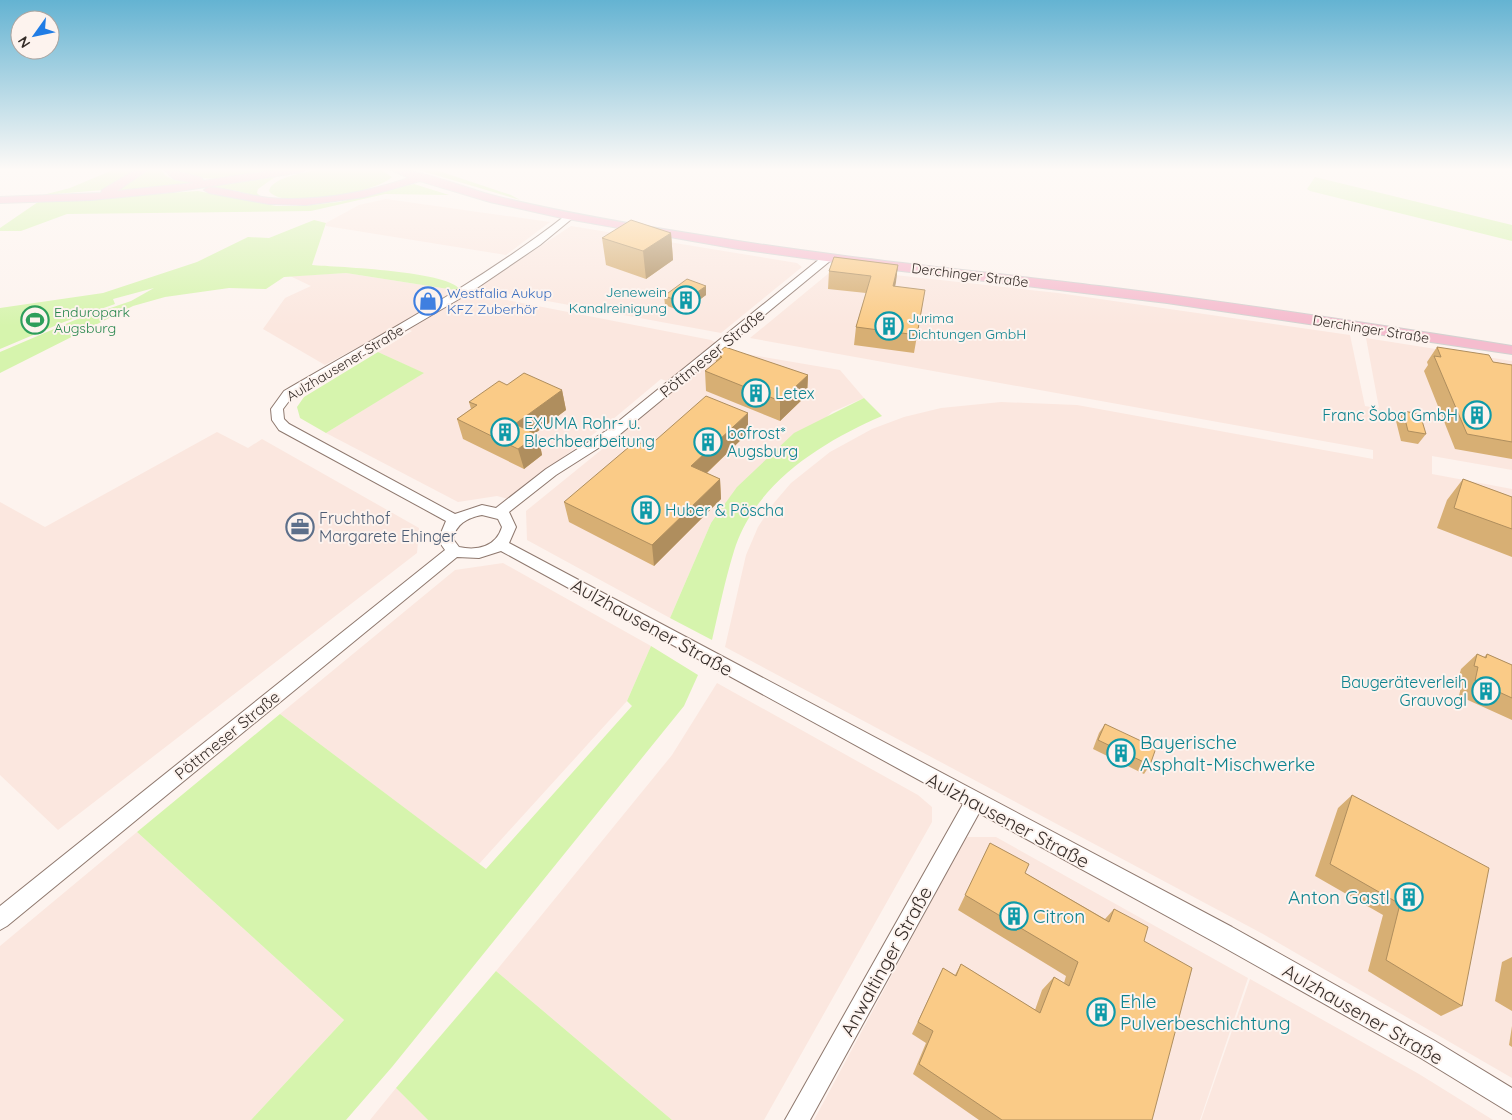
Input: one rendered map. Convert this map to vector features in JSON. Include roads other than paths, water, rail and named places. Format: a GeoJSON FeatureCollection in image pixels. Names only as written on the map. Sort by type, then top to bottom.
{"type":"FeatureCollection","features":[{"type":"Feature","properties":{"kind":"main road","name":"Derchinger Straße"},"geometry":{"type":"LineString","coordinates":[[596,221],[826,258],[1267,313],[1512,350]]}},
{"type":"Feature","properties":{"kind":"street","name":"Aulzhausener Straße"},"geometry":{"type":"LineString","coordinates":[[455,520],[284,427],[278,420],[277,409],[288,394],[464,294],[536,244],[564,221]]}},
{"type":"Feature","properties":{"kind":"street","name":"Pöttmeser Straße"},"geometry":{"type":"LineString","coordinates":[[499,513],[550,472],[614,432],[826,258]]}},
{"type":"Feature","properties":{"kind":"street"},"geometry":{"type":"LineString","coordinates":[[482,510],[499,513],[504,516],[510,527],[506,539],[500,544],[477,554],[462,554],[454,551],[445,540],[449,526],[455,520],[472,512],[482,510]]}},
{"type":"Feature","properties":{"kind":"street","name":"Aulzhausener Straße"},"geometry":{"type":"LineString","coordinates":[[500,544],[974,802],[1224,935],[1426,1049],[1512,1102]]}},
{"type":"Feature","properties":{"kind":"street","name":"Pöttmeser Straße"},"geometry":{"type":"LineString","coordinates":[[0,918],[454,551]]}},
{"type":"Feature","properties":{"kind":"street","name":"Anwaltinger Straße"},"geometry":{"type":"LineString","coordinates":[[797,1120],[974,802]]}},
{"type":"Feature","properties":{"kind":"place","name":"Jenewein Kanalreinigung"},"geometry":{"type":"Point","coordinates":[686,300]}},
{"type":"Feature","properties":{"kind":"place","name":"Westfalia Aukup KFZ Zuberhör"},"geometry":{"type":"Point","coordinates":[428,301]}},
{"type":"Feature","properties":{"kind":"place","name":"Enduropark Augsburg"},"geometry":{"type":"Point","coordinates":[35,320]}},
{"type":"Feature","properties":{"kind":"place","name":"Jurima Dichtungen GmbH"},"geometry":{"type":"Point","coordinates":[889,326]}},
{"type":"Feature","properties":{"kind":"place","name":"Letex"},"geometry":{"type":"Point","coordinates":[756,393]}},
{"type":"Feature","properties":{"kind":"place","name":"Franc Šoba GmbH"},"geometry":{"type":"Point","coordinates":[1477,415]}},
{"type":"Feature","properties":{"kind":"place","name":"EXUMA Rohr- u. Blechbearbeitung"},"geometry":{"type":"Point","coordinates":[505,432]}},
{"type":"Feature","properties":{"kind":"place","name":"bofrost* Augsburg"},"geometry":{"type":"Point","coordinates":[708,442]}},
{"type":"Feature","properties":{"kind":"place","name":"Huber & Pöscha"},"geometry":{"type":"Point","coordinates":[646,510]}},
{"type":"Feature","properties":{"kind":"place","name":"Fruchthof Margarete Ehinger"},"geometry":{"type":"Point","coordinates":[300,527]}},
{"type":"Feature","properties":{"kind":"place","name":"Baugeräteverleih Grauvogl"},"geometry":{"type":"Point","coordinates":[1486,691]}},
{"type":"Feature","properties":{"kind":"place","name":"Bayerische Asphalt-Mischwerke"},"geometry":{"type":"Point","coordinates":[1121,753]}},
{"type":"Feature","properties":{"kind":"place","name":"Anton Gastl"},"geometry":{"type":"Point","coordinates":[1409,897]}},
{"type":"Feature","properties":{"kind":"place","name":"Citron"},"geometry":{"type":"Point","coordinates":[1014,916]}},
{"type":"Feature","properties":{"kind":"place","name":"Ehle Pulverbeschichtung"},"geometry":{"type":"Point","coordinates":[1101,1012]}}]}
